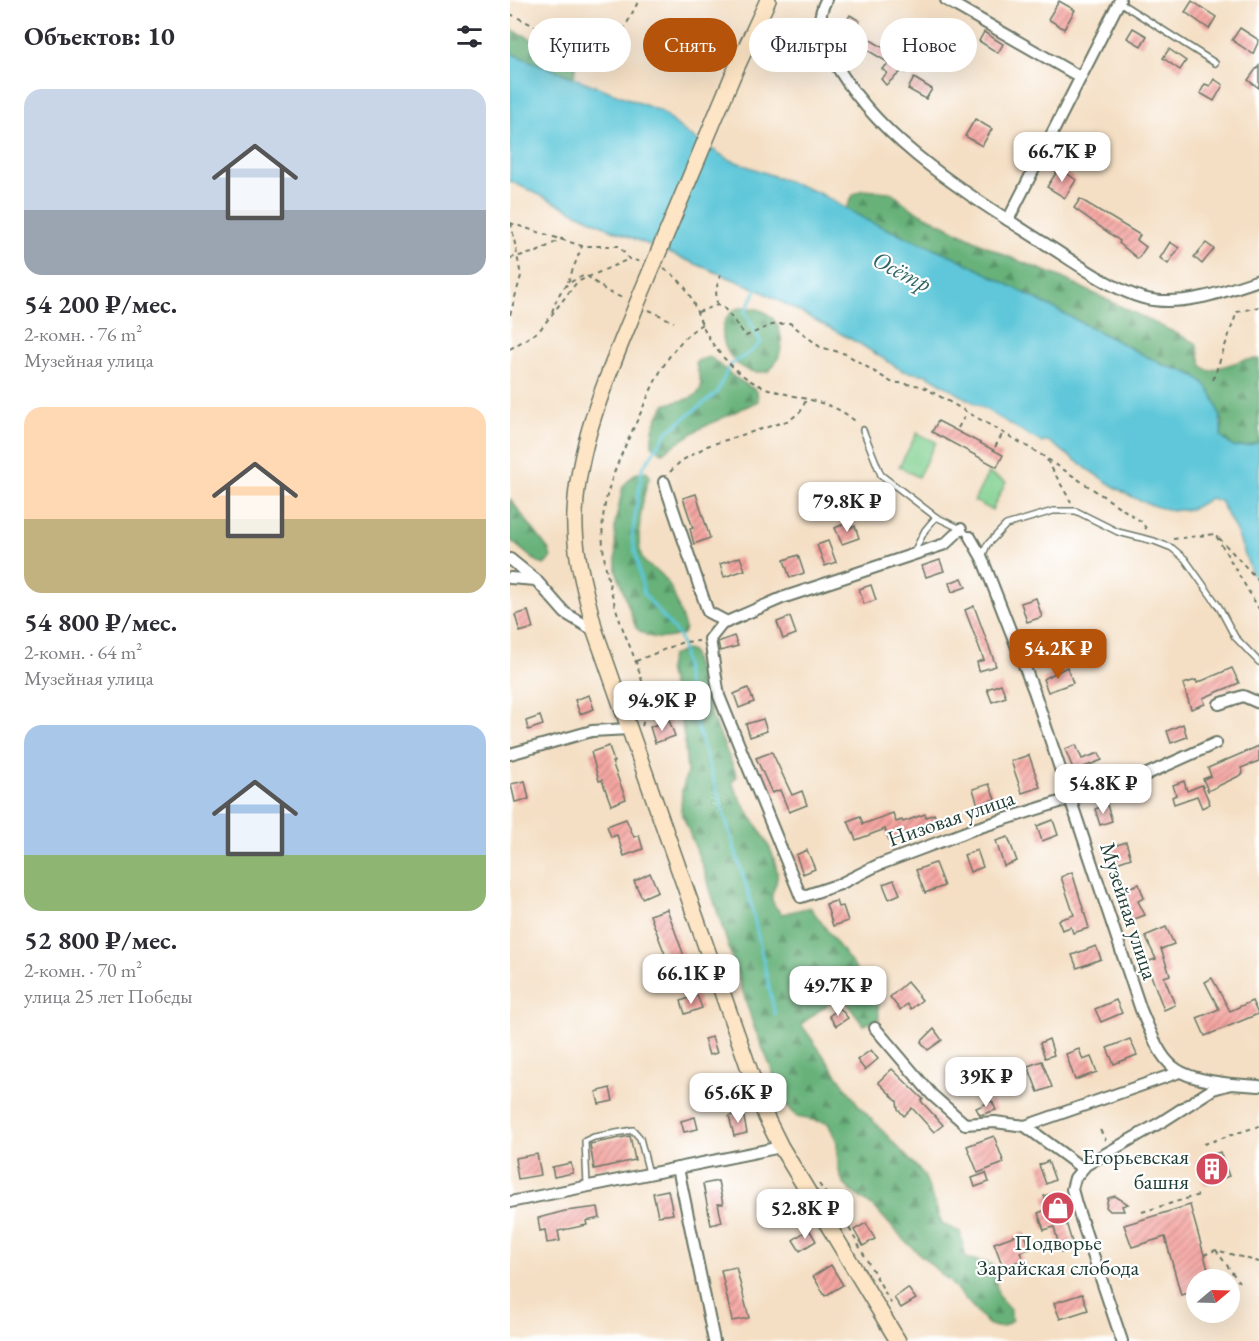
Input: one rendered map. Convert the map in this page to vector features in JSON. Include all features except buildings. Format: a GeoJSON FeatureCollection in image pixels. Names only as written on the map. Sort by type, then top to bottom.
{"type":"FeatureCollection","features":[{"type":"Feature","properties":{"kind":"main road"},"geometry":{"type":"LineString","coordinates":[[768,0],[639,299],[591,421],[579,472],[575,515],[578,552],[595,631],[766,1117],[781,1147],[898,1341]]}},
{"type":"Feature","properties":{"kind":"street"},"geometry":{"type":"LineString","coordinates":[[826,0],[820,22],[823,40],[841,74],[868,110],[903,143],[1008,220],[1104,280],[1144,298],[1183,300],[1227,291],[1259,280]]}},
{"type":"Feature","properties":{"kind":"street"},"geometry":{"type":"LineString","coordinates":[[946,0],[1080,77]]}},
{"type":"Feature","properties":{"kind":"street"},"geometry":{"type":"LineString","coordinates":[[1008,220],[1119,1]]}},
{"type":"Feature","properties":{"kind":"street"},"geometry":{"type":"LineString","coordinates":[[666,478],[708,612],[725,623]]}},
{"type":"Feature","properties":{"kind":"street"},"geometry":{"type":"LineString","coordinates":[[710,639],[725,623],[782,598],[945,544],[966,533]]}},
{"type":"Feature","properties":{"kind":"street","name":"Музейная улица"},"geometry":{"type":"LineString","coordinates":[[966,533],[982,558],[1035,691],[1141,1010],[1160,1054],[1177,1073]]}},
{"type":"Feature","properties":{"kind":"street"},"geometry":{"type":"LineString","coordinates":[[510,559],[536,580],[565,613],[595,631]]}},
{"type":"Feature","properties":{"kind":"street"},"geometry":{"type":"LineString","coordinates":[[510,578],[536,580]]}},
{"type":"Feature","properties":{"kind":"street","name":"Низовая улица"},"geometry":{"type":"LineString","coordinates":[[710,639],[719,696],[801,897],[840,884],[878,865],[974,829],[1145,775],[1216,743]]}},
{"type":"Feature","properties":{"kind":"street"},"geometry":{"type":"LineString","coordinates":[[1219,704],[1243,696],[1259,703]]}},
{"type":"Feature","properties":{"kind":"street"},"geometry":{"type":"LineString","coordinates":[[510,754],[592,731],[631,734]]}},
{"type":"Feature","properties":{"kind":"street"},"geometry":{"type":"LineString","coordinates":[[875,1028],[932,1095],[965,1124],[996,1122],[1025,1126],[1177,1073],[1202,1081],[1259,1086]]}},
{"type":"Feature","properties":{"kind":"street"},"geometry":{"type":"LineString","coordinates":[[1122,1341],[1072,1189],[1082,1168],[1163,1121],[1197,1096],[1231,1084]]}},
{"type":"Feature","properties":{"kind":"street"},"geometry":{"type":"LineString","coordinates":[[1025,1126],[1082,1168]]}},
{"type":"Feature","properties":{"kind":"street"},"geometry":{"type":"LineString","coordinates":[[510,1202],[781,1147]]}},
{"type":"Feature","properties":{"kind":"street"},"geometry":{"type":"LineString","coordinates":[[678,1168],[714,1341]]}},
{"type":"Feature","properties":{"kind":"lane"},"geometry":{"type":"LineString","coordinates":[[1119,1],[1215,63]]}},
{"type":"Feature","properties":{"kind":"lane"},"geometry":{"type":"LineString","coordinates":[[863,430],[881,475],[936,518],[966,533]]}},
{"type":"Feature","properties":{"kind":"lane"},"geometry":{"type":"LineString","coordinates":[[982,558],[987,545],[1006,525],[1053,512],[1076,511],[1118,532],[1172,548],[1185,560],[1219,607],[1236,637],[1259,662]]}},
{"type":"Feature","properties":{"kind":"lane"},"geometry":{"type":"LineString","coordinates":[[913,554],[925,530],[936,518]]}},
{"type":"Feature","properties":{"kind":"lane"},"geometry":{"type":"LineString","coordinates":[[587,1185],[585,1141],[594,1137],[633,1130],[640,1138],[649,1173]]}},
{"type":"Feature","properties":{"kind":"path"},"geometry":{"type":"LineString","coordinates":[[510,14],[598,57],[618,41],[639,0]]}},
{"type":"Feature","properties":{"kind":"path"},"geometry":{"type":"LineString","coordinates":[[510,315],[521,276],[510,223],[563,238],[582,246],[619,246],[629,259]]}},
{"type":"Feature","properties":{"kind":"path"},"geometry":{"type":"LineString","coordinates":[[510,258],[537,252],[563,238]]}},
{"type":"Feature","properties":{"kind":"path"},"geometry":{"type":"LineString","coordinates":[[550,316],[560,290],[568,282],[582,246]]}},
{"type":"Feature","properties":{"kind":"path"},"geometry":{"type":"LineString","coordinates":[[568,282],[629,259],[647,263]]}},
{"type":"Feature","properties":{"kind":"path"},"geometry":{"type":"LineString","coordinates":[[658,265],[673,274],[689,291],[702,324],[725,360],[744,376],[783,394],[807,399],[845,412],[863,430]]}},
{"type":"Feature","properties":{"kind":"path"},"geometry":{"type":"LineString","coordinates":[[510,349],[539,331],[577,282],[597,271]]}},
{"type":"Feature","properties":{"kind":"path"},"geometry":{"type":"LineString","coordinates":[[717,305],[716,290],[721,273]]}},
{"type":"Feature","properties":{"kind":"path"},"geometry":{"type":"LineString","coordinates":[[587,276],[608,292],[639,299],[674,322]]}},
{"type":"Feature","properties":{"kind":"path"},"geometry":{"type":"LineString","coordinates":[[698,312],[717,305],[724,308],[746,336],[759,329],[790,323],[820,347],[846,354],[891,382],[922,386],[1046,458],[1142,522],[1154,541],[1215,534]]}},
{"type":"Feature","properties":{"kind":"path"},"geometry":{"type":"LineString","coordinates":[[1213,380],[1237,312],[1259,307]]}},
{"type":"Feature","properties":{"kind":"path"},"geometry":{"type":"LineString","coordinates":[[631,734],[642,726],[648,709],[636,661],[619,619],[606,570],[603,521],[607,494],[658,375],[684,336],[702,324]]}},
{"type":"Feature","properties":{"kind":"path"},"geometry":{"type":"LineString","coordinates":[[666,478],[681,460],[707,446],[790,420],[801,411],[807,399]]}},
{"type":"Feature","properties":{"kind":"path"},"geometry":{"type":"LineString","coordinates":[[958,429],[967,412]]}},
{"type":"Feature","properties":{"kind":"path"},"geometry":{"type":"LineString","coordinates":[[995,447],[1003,433]]}},
{"type":"Feature","properties":{"kind":"path"},"geometry":{"type":"LineString","coordinates":[[1046,458],[1076,511]]}},
{"type":"Feature","properties":{"kind":"path"},"geometry":{"type":"LineString","coordinates":[[1215,534],[1259,581]]}},
{"type":"Feature","properties":{"kind":"path"},"geometry":{"type":"LineString","coordinates":[[1215,534],[1259,609]]}},
{"type":"Feature","properties":{"kind":"path"},"geometry":{"type":"LineString","coordinates":[[636,661],[681,643],[710,639]]}},
{"type":"Feature","properties":{"kind":"path"},"geometry":{"type":"LineString","coordinates":[[1204,1144],[1259,1126]]}},
{"type":"Feature","properties":{"kind":"path"},"geometry":{"type":"LineString","coordinates":[[819,1183],[844,1219],[896,1311]]}},
{"type":"Feature","properties":{"kind":"path"},"geometry":{"type":"LineString","coordinates":[[1142,1212],[1202,1194]]}},
{"type":"Feature","properties":{"kind":"path"},"geometry":{"type":"LineString","coordinates":[[1216,1250],[1230,1269]]}},
{"type":"Feature","properties":{"kind":"path"},"geometry":{"type":"LineString","coordinates":[[1204,1255],[1216,1250],[1259,1262]]}},
{"type":"Feature","properties":{"kind":"green space"},"geometry":{"type":"Polygon","coordinates":[[[510,29],[528,37],[528,60],[510,53],[510,29]]]}},
{"type":"Feature","properties":{"kind":"green space"},"geometry":{"type":"Polygon","coordinates":[[[559,72],[575,72],[574,78],[559,72]]]}},
{"type":"Feature","properties":{"kind":"green space"},"geometry":{"type":"Polygon","coordinates":[[[862,190],[890,192],[914,210],[1004,255],[1060,277],[1196,343],[1202,366],[1209,371],[1244,360],[1259,359],[1259,442],[1248,446],[1232,447],[1221,437],[1223,422],[1195,375],[1161,364],[955,257],[870,222],[846,209],[853,195],[862,190]]]}},
{"type":"Feature","properties":{"kind":"green space"},"geometry":{"type":"Polygon","coordinates":[[[741,307],[758,309],[769,315],[779,330],[781,348],[774,365],[767,372],[746,370],[735,362],[725,345],[723,327],[726,319],[741,307]]]}},
{"type":"Feature","properties":{"kind":"green space"},"geometry":{"type":"Polygon","coordinates":[[[710,357],[734,377],[757,391],[758,401],[699,429],[662,453],[652,445],[653,429],[657,420],[665,405],[697,394],[701,385],[696,361],[710,357]]]}},
{"type":"Feature","properties":{"kind":"green space"},"geometry":{"type":"Polygon","coordinates":[[[917,433],[936,442],[918,477],[899,467],[917,433]]]}},
{"type":"Feature","properties":{"kind":"green space"},"geometry":{"type":"Polygon","coordinates":[[[646,471],[650,476],[640,517],[640,550],[646,563],[665,578],[678,607],[685,628],[683,634],[670,637],[652,637],[636,628],[616,570],[615,524],[623,486],[635,474],[646,471]]]}},
{"type":"Feature","properties":{"kind":"green space"},"geometry":{"type":"Polygon","coordinates":[[[988,473],[1006,482],[992,510],[974,501],[988,473]]]}},
{"type":"Feature","properties":{"kind":"green space"},"geometry":{"type":"Polygon","coordinates":[[[510,499],[549,550],[551,558],[544,565],[510,540],[510,499]]]}},
{"type":"Feature","properties":{"kind":"green space"},"geometry":{"type":"Polygon","coordinates":[[[686,650],[692,652],[712,716],[737,776],[732,782],[770,848],[777,873],[772,893],[773,902],[782,914],[810,907],[878,999],[879,1019],[864,1025],[841,995],[801,1024],[859,1106],[924,1175],[942,1224],[960,1232],[966,1258],[992,1264],[999,1297],[1010,1309],[1012,1320],[1004,1326],[988,1324],[950,1282],[903,1239],[875,1208],[843,1183],[838,1168],[837,1142],[828,1123],[797,1117],[786,1104],[754,1027],[704,870],[681,811],[682,791],[687,772],[684,735],[668,669],[671,656],[686,650]]]}},
{"type":"Feature","properties":{"kind":"water","name":"Осётр"},"geometry":{"type":"Polygon","coordinates":[[[510,53],[528,60],[528,72],[559,72],[660,111],[690,136],[728,159],[819,193],[870,222],[955,257],[1161,364],[1189,373],[1200,379],[1211,393],[1218,411],[1221,437],[1233,447],[1248,446],[1259,442],[1259,580],[1252,574],[1237,533],[1220,501],[1210,498],[1190,509],[1172,510],[1135,498],[1097,476],[1048,441],[1041,443],[927,375],[903,371],[860,344],[757,289],[615,231],[510,181],[510,53]]]}},
{"type":"Feature","properties":{"kind":"pier"},"geometry":{"type":"Polygon","coordinates":[[[968,400],[1041,443],[1039,445],[966,403],[968,400]]]}},
{"type":"Feature","properties":{"kind":"waterway"},"geometry":{"type":"LineString","coordinates":[[758,287],[745,312],[761,342],[729,366],[717,393],[668,431],[642,469],[632,537],[644,594],[679,636],[682,646],[690,704],[749,895],[775,1015]]}},
{"type":"Feature","properties":{"kind":"place","name":"Егорьевская башня"},"geometry":{"type":"Point","coordinates":[1212,1169]}},
{"type":"Feature","properties":{"kind":"place","name":"Подворье Зарайская слобода"},"geometry":{"type":"Point","coordinates":[1058,1208]}}]}
